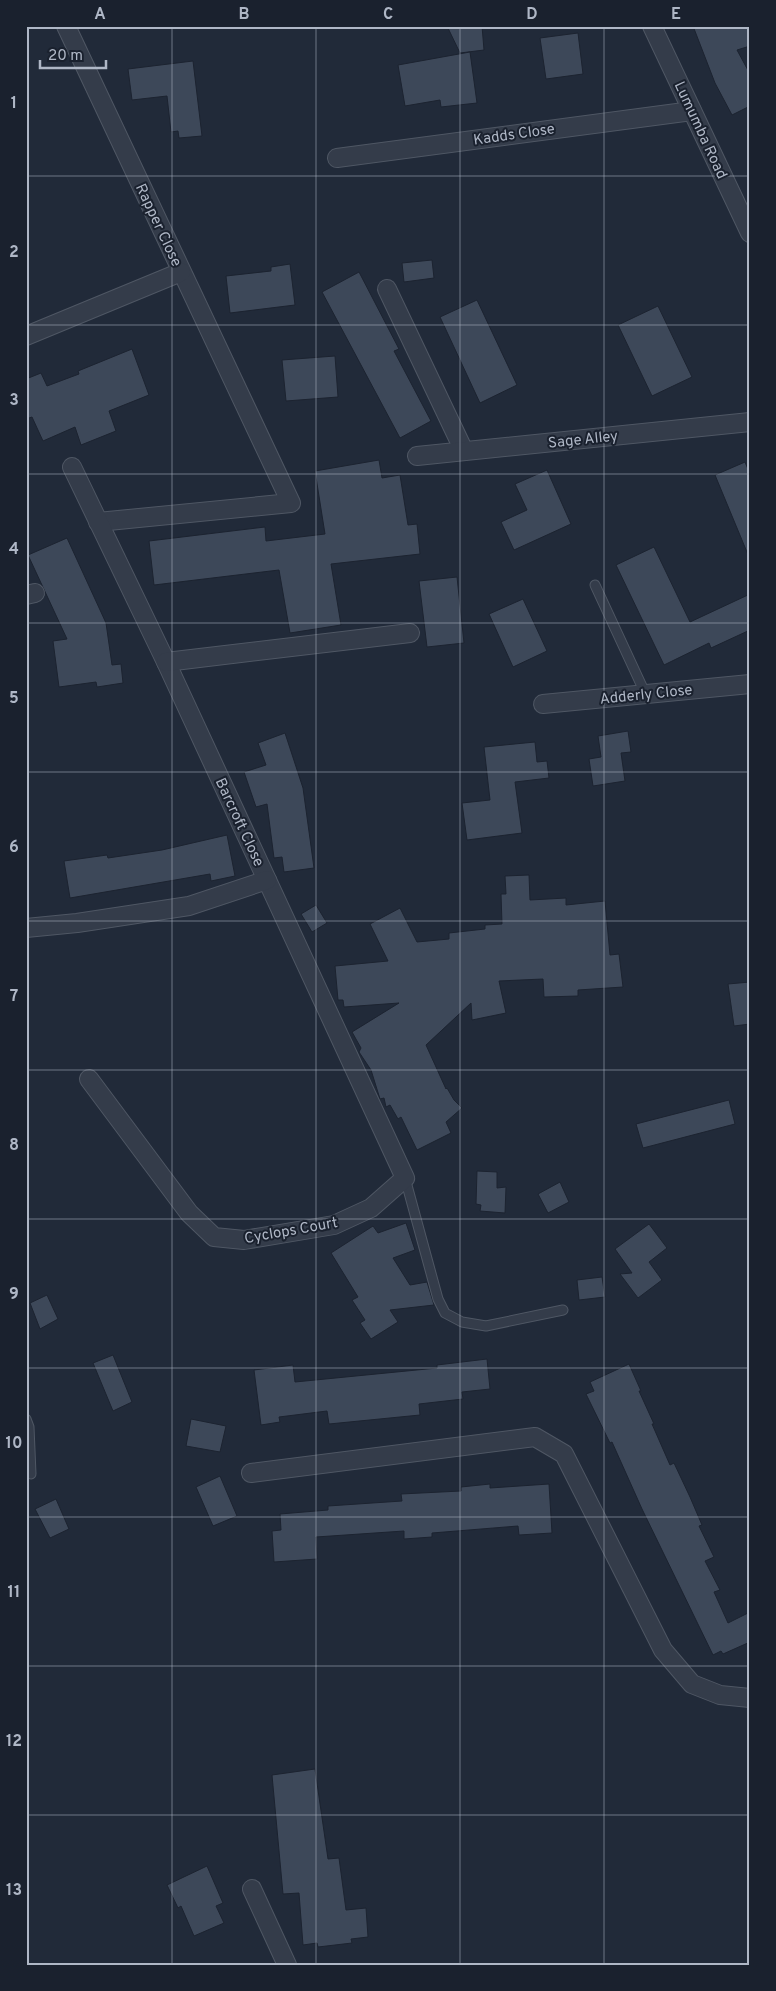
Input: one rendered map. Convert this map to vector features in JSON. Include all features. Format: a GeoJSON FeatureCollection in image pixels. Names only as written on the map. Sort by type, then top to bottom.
{"type":"FeatureCollection","features":[{"type":"Feature","properties":{"kind":"street","name":"Rapper Close"},"geometry":{"type":"LineString","coordinates":[[26,336],[181,272],[66,26]]}},
{"type":"Feature","properties":{"kind":"street","name":"Lumumba Road"},"geometry":{"type":"LineString","coordinates":[[652,26],[750,233]]}},
{"type":"Feature","properties":{"kind":"street","name":"Kadds Close"},"geometry":{"type":"LineString","coordinates":[[337,158],[692,110]]}},
{"type":"Feature","properties":{"kind":"street"},"geometry":{"type":"LineString","coordinates":[[98,522],[291,503],[181,272]]}},
{"type":"Feature","properties":{"kind":"street"},"geometry":{"type":"LineString","coordinates":[[387,289],[464,451]]}},
{"type":"Feature","properties":{"kind":"street","name":"Sage Alley"},"geometry":{"type":"LineString","coordinates":[[417,456],[750,422]]}},
{"type":"Feature","properties":{"kind":"street","name":"Barcroft Close"},"geometry":{"type":"LineString","coordinates":[[72,467],[166,662],[405,1178]]}},
{"type":"Feature","properties":{"kind":"street"},"geometry":{"type":"LineString","coordinates":[[166,662],[410,633]]}},
{"type":"Feature","properties":{"kind":"street","name":"Adderly Close"},"geometry":{"type":"LineString","coordinates":[[543,704],[750,684]]}},
{"type":"Feature","properties":{"kind":"street"},"geometry":{"type":"LineString","coordinates":[[26,928],[77,924],[189,906],[267,880]]}},
{"type":"Feature","properties":{"kind":"street","name":"Cyclops Court"},"geometry":{"type":"LineString","coordinates":[[89,1079],[189,1213],[214,1236],[244,1240],[334,1225],[371,1208],[405,1178]]}},
{"type":"Feature","properties":{"kind":"street"},"geometry":{"type":"LineString","coordinates":[[251,1473],[535,1437],[564,1454],[663,1650],[692,1684],[720,1695],[750,1698]]}},
{"type":"Feature","properties":{"kind":"street"},"geometry":{"type":"LineString","coordinates":[[252,1889],[288,1965]]}},
{"type":"Feature","properties":{"kind":"lane"},"geometry":{"type":"LineString","coordinates":[[595,585],[646,695]]}},
{"type":"Feature","properties":{"kind":"lane"},"geometry":{"type":"LineString","coordinates":[[405,1178],[438,1299],[445,1313],[462,1322],[486,1326],[563,1310]]}},
{"type":"Feature","properties":{"kind":"lane"},"geometry":{"type":"LineString","coordinates":[[26,1419],[29,1426],[31,1474]]}},
{"type":"Feature","properties":{"kind":"building"},"geometry":{"type":"Polygon","coordinates":[[[447,26],[482,26],[484,50],[460,53],[447,26]]]}},
{"type":"Feature","properties":{"kind":"building"},"geometry":{"type":"Polygon","coordinates":[[[693,26],[750,26],[750,46],[737,50],[750,74],[750,106],[732,115],[715,83],[693,26]]]}},
{"type":"Feature","properties":{"kind":"building"},"geometry":{"type":"Polygon","coordinates":[[[578,33],[583,74],[546,79],[540,38],[578,33]]]}},
{"type":"Feature","properties":{"kind":"building"},"geometry":{"type":"Polygon","coordinates":[[[470,52],[477,103],[441,107],[440,100],[405,106],[398,65],[470,52]]]}},
{"type":"Feature","properties":{"kind":"building"},"geometry":{"type":"Polygon","coordinates":[[[193,61],[202,136],[179,138],[178,131],[171,132],[167,96],[132,100],[128,69],[193,61]]]}},
{"type":"Feature","properties":{"kind":"building"},"geometry":{"type":"Polygon","coordinates":[[[432,260],[434,278],[404,282],[402,263],[432,260]]]}},
{"type":"Feature","properties":{"kind":"building"},"geometry":{"type":"Polygon","coordinates":[[[290,264],[295,305],[230,313],[226,276],[271,271],[271,267],[290,264]]]}},
{"type":"Feature","properties":{"kind":"building"},"geometry":{"type":"Polygon","coordinates":[[[359,272],[399,349],[394,351],[431,421],[400,438],[322,292],[359,272]]]}},
{"type":"Feature","properties":{"kind":"building"},"geometry":{"type":"Polygon","coordinates":[[[477,300],[517,385],[480,403],[440,317],[477,300]]]}},
{"type":"Feature","properties":{"kind":"building"},"geometry":{"type":"Polygon","coordinates":[[[658,306],[692,377],[652,396],[618,325],[658,306]]]}},
{"type":"Feature","properties":{"kind":"building"},"geometry":{"type":"Polygon","coordinates":[[[132,349],[149,395],[109,411],[116,431],[81,445],[75,427],[43,441],[32,417],[26,419],[26,379],[41,373],[47,386],[79,374],[78,371],[132,349]]]}},
{"type":"Feature","properties":{"kind":"building"},"geometry":{"type":"Polygon","coordinates":[[[335,356],[338,397],[286,401],[282,360],[335,356]]]}},
{"type":"Feature","properties":{"kind":"building"},"geometry":{"type":"Polygon","coordinates":[[[379,460],[382,478],[400,475],[408,525],[417,524],[420,554],[331,564],[341,625],[290,633],[279,570],[154,585],[149,541],[265,527],[266,541],[325,534],[315,471],[379,460]]]}},
{"type":"Feature","properties":{"kind":"building"},"geometry":{"type":"Polygon","coordinates":[[[745,462],[750,474],[749,557],[715,475],[745,462]]]}},
{"type":"Feature","properties":{"kind":"building"},"geometry":{"type":"Polygon","coordinates":[[[547,470],[571,524],[514,550],[501,522],[527,510],[515,484],[547,470]]]}},
{"type":"Feature","properties":{"kind":"building"},"geometry":{"type":"Polygon","coordinates":[[[67,538],[106,623],[112,665],[121,664],[123,683],[97,687],[96,682],[59,687],[53,641],[67,639],[28,555],[67,538]]]}},
{"type":"Feature","properties":{"kind":"building"},"geometry":{"type":"Polygon","coordinates":[[[654,547],[690,622],[750,594],[750,630],[711,648],[709,643],[664,665],[616,565],[654,547]]]}},
{"type":"Feature","properties":{"kind":"building"},"geometry":{"type":"Polygon","coordinates":[[[457,577],[464,643],[427,647],[419,581],[457,577]]]}},
{"type":"Feature","properties":{"kind":"building"},"geometry":{"type":"Polygon","coordinates":[[[523,599],[547,651],[513,667],[489,614],[523,599]]]}},
{"type":"Feature","properties":{"kind":"building"},"geometry":{"type":"Polygon","coordinates":[[[628,731],[631,752],[621,753],[625,781],[593,786],[589,759],[601,757],[598,736],[628,731]]]}},
{"type":"Feature","properties":{"kind":"building"},"geometry":{"type":"Polygon","coordinates":[[[285,733],[303,788],[314,868],[284,872],[282,857],[274,858],[267,804],[256,807],[244,772],[266,765],[258,743],[285,733]]]}},
{"type":"Feature","properties":{"kind":"building"},"geometry":{"type":"Polygon","coordinates":[[[535,742],[537,762],[547,761],[549,778],[515,782],[522,833],[467,840],[462,803],[490,800],[484,747],[535,742]]]}},
{"type":"Feature","properties":{"kind":"building"},"geometry":{"type":"Polygon","coordinates":[[[227,835],[235,876],[211,881],[210,874],[70,898],[64,861],[107,855],[108,858],[162,850],[227,835]]]}},
{"type":"Feature","properties":{"kind":"building"},"geometry":{"type":"Polygon","coordinates":[[[529,875],[530,900],[566,898],[566,905],[605,901],[610,955],[619,954],[623,987],[578,990],[578,996],[544,997],[543,979],[499,981],[506,1013],[472,1020],[471,1003],[426,1045],[446,1089],[462,1108],[446,1122],[451,1133],[417,1150],[401,1117],[398,1119],[390,1105],[386,1107],[384,1098],[380,1099],[371,1070],[359,1052],[361,1048],[352,1032],[399,1003],[344,1007],[343,1000],[338,1000],[335,966],[388,961],[370,924],[400,908],[417,942],[449,939],[449,933],[485,929],[485,925],[502,924],[501,894],[506,894],[505,876],[529,875]]]}},
{"type":"Feature","properties":{"kind":"building"},"geometry":{"type":"Polygon","coordinates":[[[316,905],[327,923],[312,932],[301,914],[316,905]]]}},
{"type":"Feature","properties":{"kind":"building"},"geometry":{"type":"Polygon","coordinates":[[[750,982],[750,1024],[734,1026],[728,984],[750,982]]]}},
{"type":"Feature","properties":{"kind":"building"},"geometry":{"type":"Polygon","coordinates":[[[729,1100],[735,1124],[643,1148],[636,1124],[729,1100]]]}},
{"type":"Feature","properties":{"kind":"building"},"geometry":{"type":"Polygon","coordinates":[[[477,1171],[497,1172],[497,1188],[506,1187],[505,1213],[480,1211],[481,1205],[476,1204],[477,1171]]]}},
{"type":"Feature","properties":{"kind":"building"},"geometry":{"type":"Polygon","coordinates":[[[560,1182],[569,1202],[548,1213],[538,1194],[560,1182]]]}},
{"type":"Feature","properties":{"kind":"building"},"geometry":{"type":"Polygon","coordinates":[[[406,1223],[415,1250],[393,1258],[410,1285],[427,1282],[434,1305],[390,1310],[398,1322],[371,1339],[360,1323],[365,1320],[352,1300],[358,1297],[331,1253],[373,1226],[378,1233],[406,1223]]]}},
{"type":"Feature","properties":{"kind":"building"},"geometry":{"type":"Polygon","coordinates":[[[649,1224],[667,1248],[649,1262],[662,1280],[638,1298],[620,1274],[632,1273],[615,1249],[649,1224]]]}},
{"type":"Feature","properties":{"kind":"building"},"geometry":{"type":"Polygon","coordinates":[[[602,1277],[605,1297],[579,1300],[577,1280],[602,1277]]]}},
{"type":"Feature","properties":{"kind":"building"},"geometry":{"type":"Polygon","coordinates":[[[47,1295],[58,1319],[40,1329],[30,1303],[47,1295]]]}},
{"type":"Feature","properties":{"kind":"building"},"geometry":{"type":"Polygon","coordinates":[[[113,1355],[132,1402],[113,1411],[93,1363],[113,1355]]]}},
{"type":"Feature","properties":{"kind":"building"},"geometry":{"type":"Polygon","coordinates":[[[487,1359],[490,1389],[462,1392],[463,1399],[419,1404],[420,1415],[329,1424],[327,1411],[279,1417],[280,1422],[261,1425],[254,1370],[293,1365],[295,1382],[437,1368],[437,1365],[487,1359]]]}},
{"type":"Feature","properties":{"kind":"building"},"geometry":{"type":"Polygon","coordinates":[[[629,1364],[670,1465],[674,1463],[702,1525],[699,1526],[714,1557],[705,1561],[720,1590],[714,1592],[728,1623],[750,1612],[750,1642],[723,1654],[721,1651],[713,1655],[642,1509],[612,1442],[610,1443],[586,1394],[594,1391],[590,1382],[629,1364]]]}},
{"type":"Feature","properties":{"kind":"building"},"geometry":{"type":"Polygon","coordinates":[[[191,1419],[226,1426],[220,1452],[186,1446],[191,1419]]]}},
{"type":"Feature","properties":{"kind":"building"},"geometry":{"type":"Polygon","coordinates":[[[220,1476],[237,1516],[213,1526],[196,1487],[220,1476]]]}},
{"type":"Feature","properties":{"kind":"building"},"geometry":{"type":"Polygon","coordinates":[[[490,1484],[490,1488],[549,1484],[552,1533],[519,1535],[518,1526],[432,1533],[432,1537],[404,1539],[404,1531],[316,1537],[317,1559],[274,1562],[272,1531],[281,1530],[280,1514],[328,1510],[328,1506],[402,1501],[401,1494],[461,1491],[461,1487],[490,1484]]]}},
{"type":"Feature","properties":{"kind":"building"},"geometry":{"type":"Polygon","coordinates":[[[56,1499],[69,1529],[50,1538],[35,1509],[56,1499]]]}},
{"type":"Feature","properties":{"kind":"building"},"geometry":{"type":"Polygon","coordinates":[[[315,1769],[328,1859],[339,1858],[346,1910],[366,1908],[368,1937],[351,1939],[352,1943],[318,1947],[317,1943],[303,1945],[299,1893],[283,1894],[272,1775],[315,1769]]]}},
{"type":"Feature","properties":{"kind":"building"},"geometry":{"type":"Polygon","coordinates":[[[207,1866],[223,1903],[216,1906],[224,1923],[194,1936],[181,1906],[178,1908],[167,1885],[207,1866]]]}}]}
